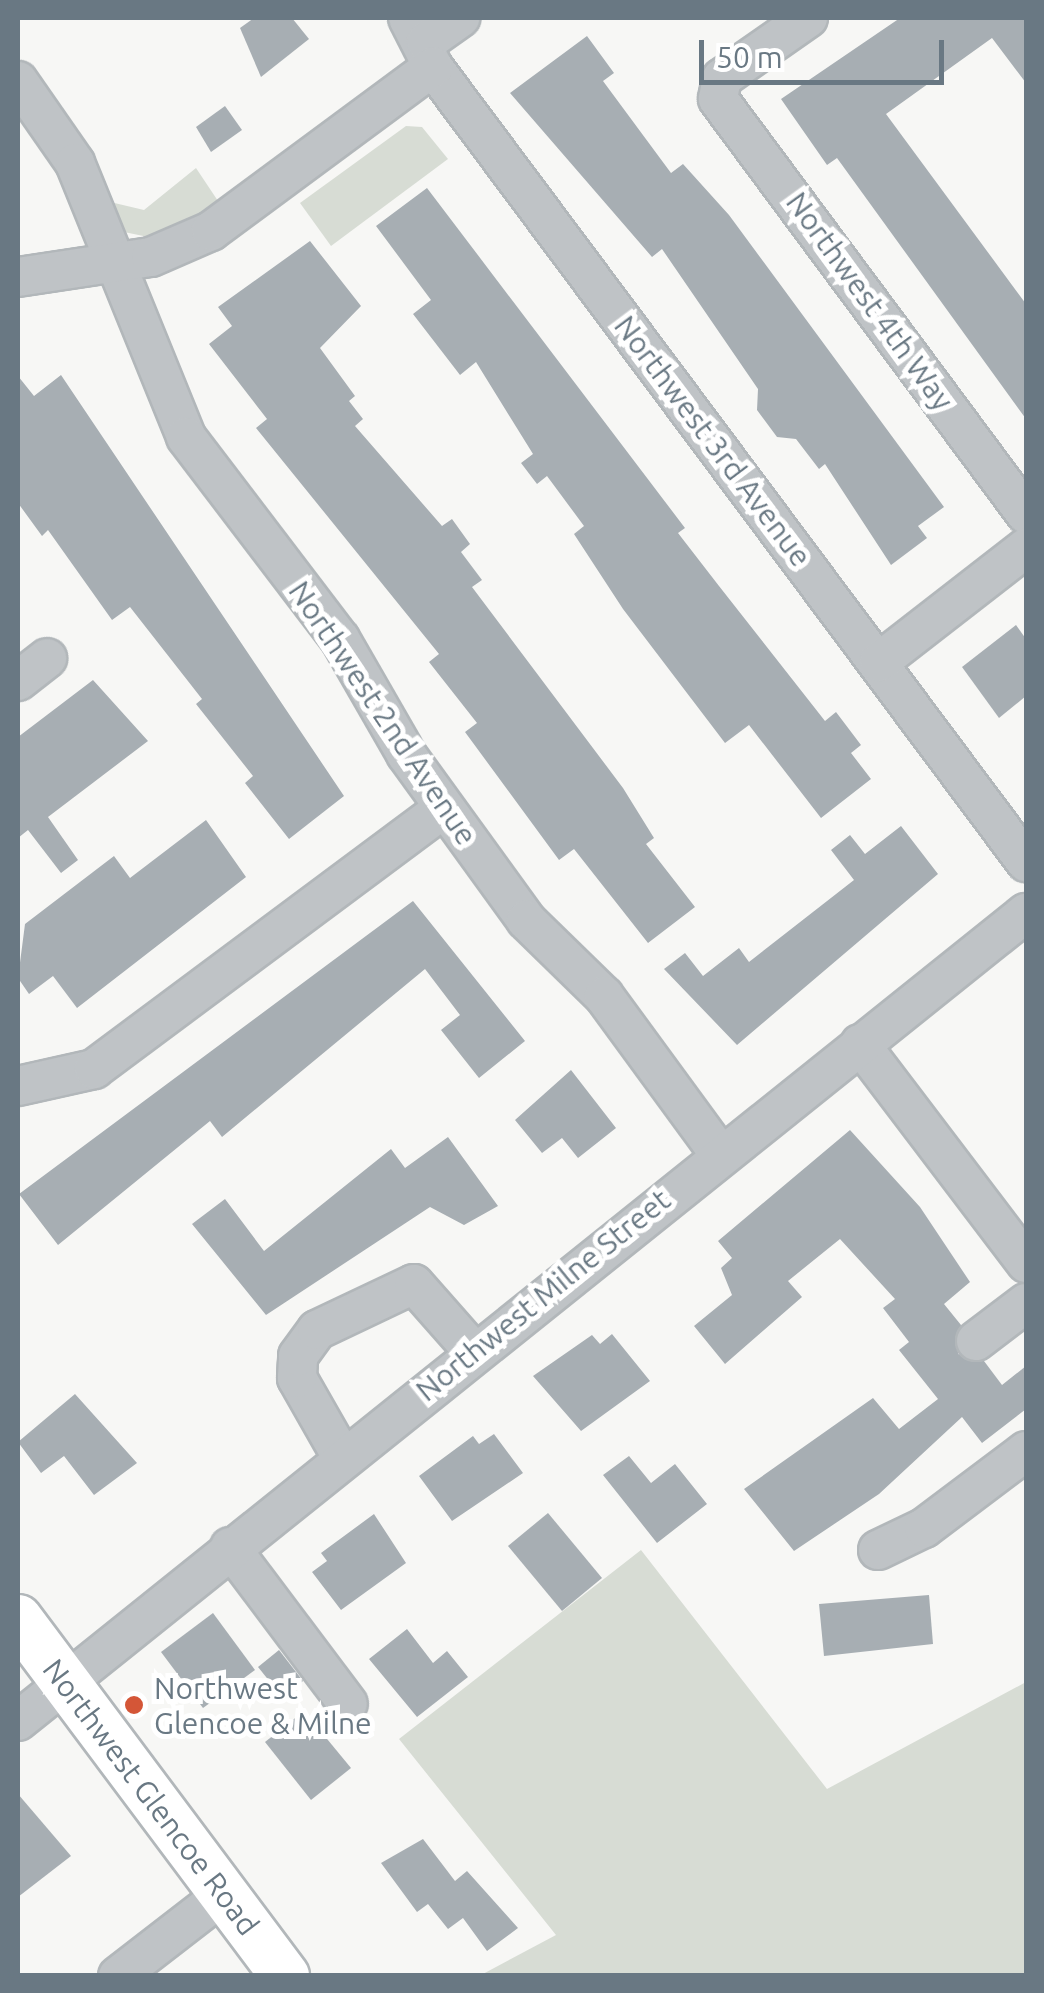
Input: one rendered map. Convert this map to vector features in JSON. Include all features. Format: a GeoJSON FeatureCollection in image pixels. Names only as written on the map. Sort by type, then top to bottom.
{"type":"FeatureCollection","features":[{"type":"Feature","properties":{"kind":"main road","name":"Northwest Glencoe Road"},"geometry":{"type":"LineString","coordinates":[[18,1619],[285,1976]]}},
{"type":"Feature","properties":{"kind":"street"},"geometry":{"type":"LineString","coordinates":[[18,277],[113,264],[211,231],[422,42],[460,18]]}},
{"type":"Feature","properties":{"kind":"street","name":"Northwest 4th Way"},"geometry":{"type":"LineString","coordinates":[[808,18],[715,89],[1026,514]]}},
{"type":"Feature","properties":{"kind":"street","name":"Northwest 3rd Avenue"},"geometry":{"type":"LineString","coordinates":[[422,42],[1026,862]]}},
{"type":"Feature","properties":{"kind":"street","name":"Northwest 2nd Avenue"},"geometry":{"type":"LineString","coordinates":[[18,81],[75,164],[186,437],[340,639],[444,809],[544,941],[604,996],[719,1153]]}},
{"type":"Feature","properties":{"kind":"street"},"geometry":{"type":"LineString","coordinates":[[879,662],[1026,548]]}},
{"type":"Feature","properties":{"kind":"street"},"geometry":{"type":"LineString","coordinates":[[18,680],[48,658]]}},
{"type":"Feature","properties":{"kind":"street"},"geometry":{"type":"LineString","coordinates":[[18,1086],[94,1069],[444,809]]}},
{"type":"Feature","properties":{"kind":"street","name":"Northwest Milne Street"},"geometry":{"type":"LineString","coordinates":[[18,1721],[719,1153],[1026,913]]}},
{"type":"Feature","properties":{"kind":"street"},"geometry":{"type":"LineString","coordinates":[[860,1044],[1026,1263]]}},
{"type":"Feature","properties":{"kind":"street"},"geometry":{"type":"LineString","coordinates":[[342,1457],[297,1378],[298,1356],[317,1330],[414,1284],[473,1351]]}},
{"type":"Feature","properties":{"kind":"street"},"geometry":{"type":"LineString","coordinates":[[976,1341],[1026,1303]]}},
{"type":"Feature","properties":{"kind":"street"},"geometry":{"type":"LineString","coordinates":[[878,1550],[924,1528],[1026,1451]]}},
{"type":"Feature","properties":{"kind":"street"},"geometry":{"type":"LineString","coordinates":[[230,1547],[348,1704]]}},
{"type":"Feature","properties":{"kind":"street"},"geometry":{"type":"LineString","coordinates":[[118,1976],[224,1894]]}},
{"type":"Feature","properties":{"kind":"shaded area"},"geometry":{"type":"Polygon","coordinates":[[[406,126],[422,127],[448,159],[331,246],[300,203],[406,126]]]}},
{"type":"Feature","properties":{"kind":"shaded area"},"geometry":{"type":"Polygon","coordinates":[[[196,168],[220,204],[158,239],[124,232],[106,201],[144,210],[196,168]]]}},
{"type":"Feature","properties":{"kind":"shaded area"},"geometry":{"type":"Polygon","coordinates":[[[641,1550],[827,1789],[1026,1682],[1026,1975],[481,1975],[556,1935],[399,1739],[641,1550]]]}},
{"type":"Feature","properties":{"kind":"building"},"geometry":{"type":"Polygon","coordinates":[[[254,18],[292,18],[309,39],[261,77],[240,28],[254,18]]]}},
{"type":"Feature","properties":{"kind":"building"},"geometry":{"type":"Polygon","coordinates":[[[900,18],[1026,18],[1026,83],[992,38],[886,114],[1026,304],[1026,419],[837,158],[827,165],[781,99],[900,18]]]}},
{"type":"Feature","properties":{"kind":"building"},"geometry":{"type":"Polygon","coordinates":[[[587,36],[614,73],[603,81],[671,173],[683,164],[729,215],[944,507],[918,526],[927,538],[891,565],[825,464],[819,469],[796,439],[777,437],[757,410],[758,389],[662,249],[652,257],[510,93],[587,36]]]}},
{"type":"Feature","properties":{"kind":"building"},"geometry":{"type":"Polygon","coordinates":[[[225,106],[242,130],[211,152],[196,127],[225,106]]]}},
{"type":"Feature","properties":{"kind":"building"},"geometry":{"type":"Polygon","coordinates":[[[427,188],[685,528],[678,533],[719,586],[825,721],[836,712],[861,745],[851,753],[871,779],[821,818],[749,725],[725,743],[623,609],[574,534],[584,526],[547,476],[537,484],[521,463],[533,454],[476,362],[460,375],[413,314],[431,300],[376,226],[427,188]]]}},
{"type":"Feature","properties":{"kind":"building"},"geometry":{"type":"Polygon","coordinates":[[[310,241],[361,306],[320,348],[355,396],[349,401],[363,419],[355,426],[442,526],[452,519],[470,544],[461,552],[482,580],[472,587],[623,788],[654,838],[646,844],[695,907],[648,943],[574,849],[559,860],[465,732],[477,723],[429,662],[439,654],[256,428],[267,419],[209,344],[232,326],[218,307],[310,241]]]}},
{"type":"Feature","properties":{"kind":"building"},"geometry":{"type":"Polygon","coordinates":[[[61,375],[344,796],[289,839],[245,783],[253,776],[196,704],[202,699],[130,607],[112,620],[48,530],[42,536],[18,503],[18,376],[34,396],[61,375]]]}},
{"type":"Feature","properties":{"kind":"building"},"geometry":{"type":"Polygon","coordinates":[[[1016,625],[1026,639],[1026,696],[999,718],[962,667],[1016,625]]]}},
{"type":"Feature","properties":{"kind":"building"},"geometry":{"type":"Polygon","coordinates":[[[93,680],[148,741],[48,817],[78,860],[61,873],[28,830],[18,838],[18,737],[93,680]]]}},
{"type":"Feature","properties":{"kind":"building"},"geometry":{"type":"Polygon","coordinates":[[[206,820],[246,877],[77,1008],[53,976],[29,994],[18,978],[25,924],[114,856],[130,878],[206,820]]]}},
{"type":"Feature","properties":{"kind":"building"},"geometry":{"type":"Polygon","coordinates":[[[901,826],[938,874],[737,1045],[664,969],[685,953],[703,976],[739,948],[749,962],[854,880],[831,850],[850,835],[865,854],[901,826]]]}},
{"type":"Feature","properties":{"kind":"building"},"geometry":{"type":"Polygon","coordinates":[[[413,901],[525,1041],[479,1078],[441,1030],[460,1015],[425,969],[222,1137],[210,1121],[58,1245],[19,1194],[413,901]]]}},
{"type":"Feature","properties":{"kind":"building"},"geometry":{"type":"Polygon","coordinates":[[[571,1070],[616,1128],[578,1158],[562,1138],[542,1153],[515,1120],[571,1070]]]}},
{"type":"Feature","properties":{"kind":"building"},"geometry":{"type":"Polygon","coordinates":[[[850,1130],[920,1207],[970,1282],[944,1304],[961,1325],[958,1354],[984,1361],[1002,1385],[1026,1366],[1026,1409],[982,1443],[962,1417],[879,1494],[794,1551],[744,1489],[873,1398],[899,1429],[938,1399],[899,1350],[909,1342],[883,1308],[895,1299],[840,1239],[788,1281],[802,1297],[725,1364],[694,1326],[732,1295],[721,1268],[732,1258],[718,1241],[850,1130]]]}},
{"type":"Feature","properties":{"kind":"building"},"geometry":{"type":"Polygon","coordinates":[[[448,1137],[498,1206],[464,1225],[430,1207],[266,1315],[192,1224],[225,1199],[264,1251],[391,1149],[405,1168],[448,1137]]]}},
{"type":"Feature","properties":{"kind":"building"},"geometry":{"type":"Polygon","coordinates":[[[612,1334],[650,1381],[581,1431],[533,1376],[592,1335],[600,1344],[612,1334]]]}},
{"type":"Feature","properties":{"kind":"building"},"geometry":{"type":"Polygon","coordinates":[[[75,1394],[137,1463],[94,1495],[64,1456],[41,1473],[18,1442],[75,1394]]]}},
{"type":"Feature","properties":{"kind":"building"},"geometry":{"type":"Polygon","coordinates":[[[494,1434],[523,1473],[452,1521],[419,1476],[473,1436],[479,1444],[494,1434]]]}},
{"type":"Feature","properties":{"kind":"building"},"geometry":{"type":"Polygon","coordinates":[[[629,1456],[651,1483],[675,1464],[707,1504],[657,1543],[603,1475],[629,1456]]]}},
{"type":"Feature","properties":{"kind":"building"},"geometry":{"type":"Polygon","coordinates":[[[548,1513],[602,1578],[562,1611],[508,1546],[548,1513]]]}},
{"type":"Feature","properties":{"kind":"building"},"geometry":{"type":"Polygon","coordinates":[[[374,1514],[406,1563],[341,1610],[312,1572],[327,1561],[321,1553],[374,1514]]]}},
{"type":"Feature","properties":{"kind":"building"},"geometry":{"type":"Polygon","coordinates":[[[929,1595],[933,1644],[824,1656],[819,1604],[929,1595]]]}},
{"type":"Feature","properties":{"kind":"building"},"geometry":{"type":"Polygon","coordinates":[[[213,1613],[255,1670],[203,1708],[161,1652],[213,1613]]]}},
{"type":"Feature","properties":{"kind":"building"},"geometry":{"type":"Polygon","coordinates":[[[407,1629],[433,1663],[447,1651],[468,1677],[417,1717],[369,1659],[407,1629]]]}},
{"type":"Feature","properties":{"kind":"building"},"geometry":{"type":"Polygon","coordinates":[[[279,1650],[303,1681],[283,1698],[258,1667],[279,1650]]]}},
{"type":"Feature","properties":{"kind":"building"},"geometry":{"type":"Polygon","coordinates":[[[304,1711],[351,1768],[311,1800],[265,1742],[304,1711]]]}},
{"type":"Feature","properties":{"kind":"building"},"geometry":{"type":"Polygon","coordinates":[[[18,1794],[71,1856],[18,1897],[18,1794]]]}},
{"type":"Feature","properties":{"kind":"building"},"geometry":{"type":"Polygon","coordinates":[[[423,1839],[455,1881],[467,1871],[518,1928],[487,1951],[463,1918],[448,1929],[428,1904],[417,1912],[381,1863],[423,1839]]]}},
{"type":"Feature","properties":{"kind":"place","name":"Northwest Glencoe & Milne"},"geometry":{"type":"Point","coordinates":[134,1705]}}]}
